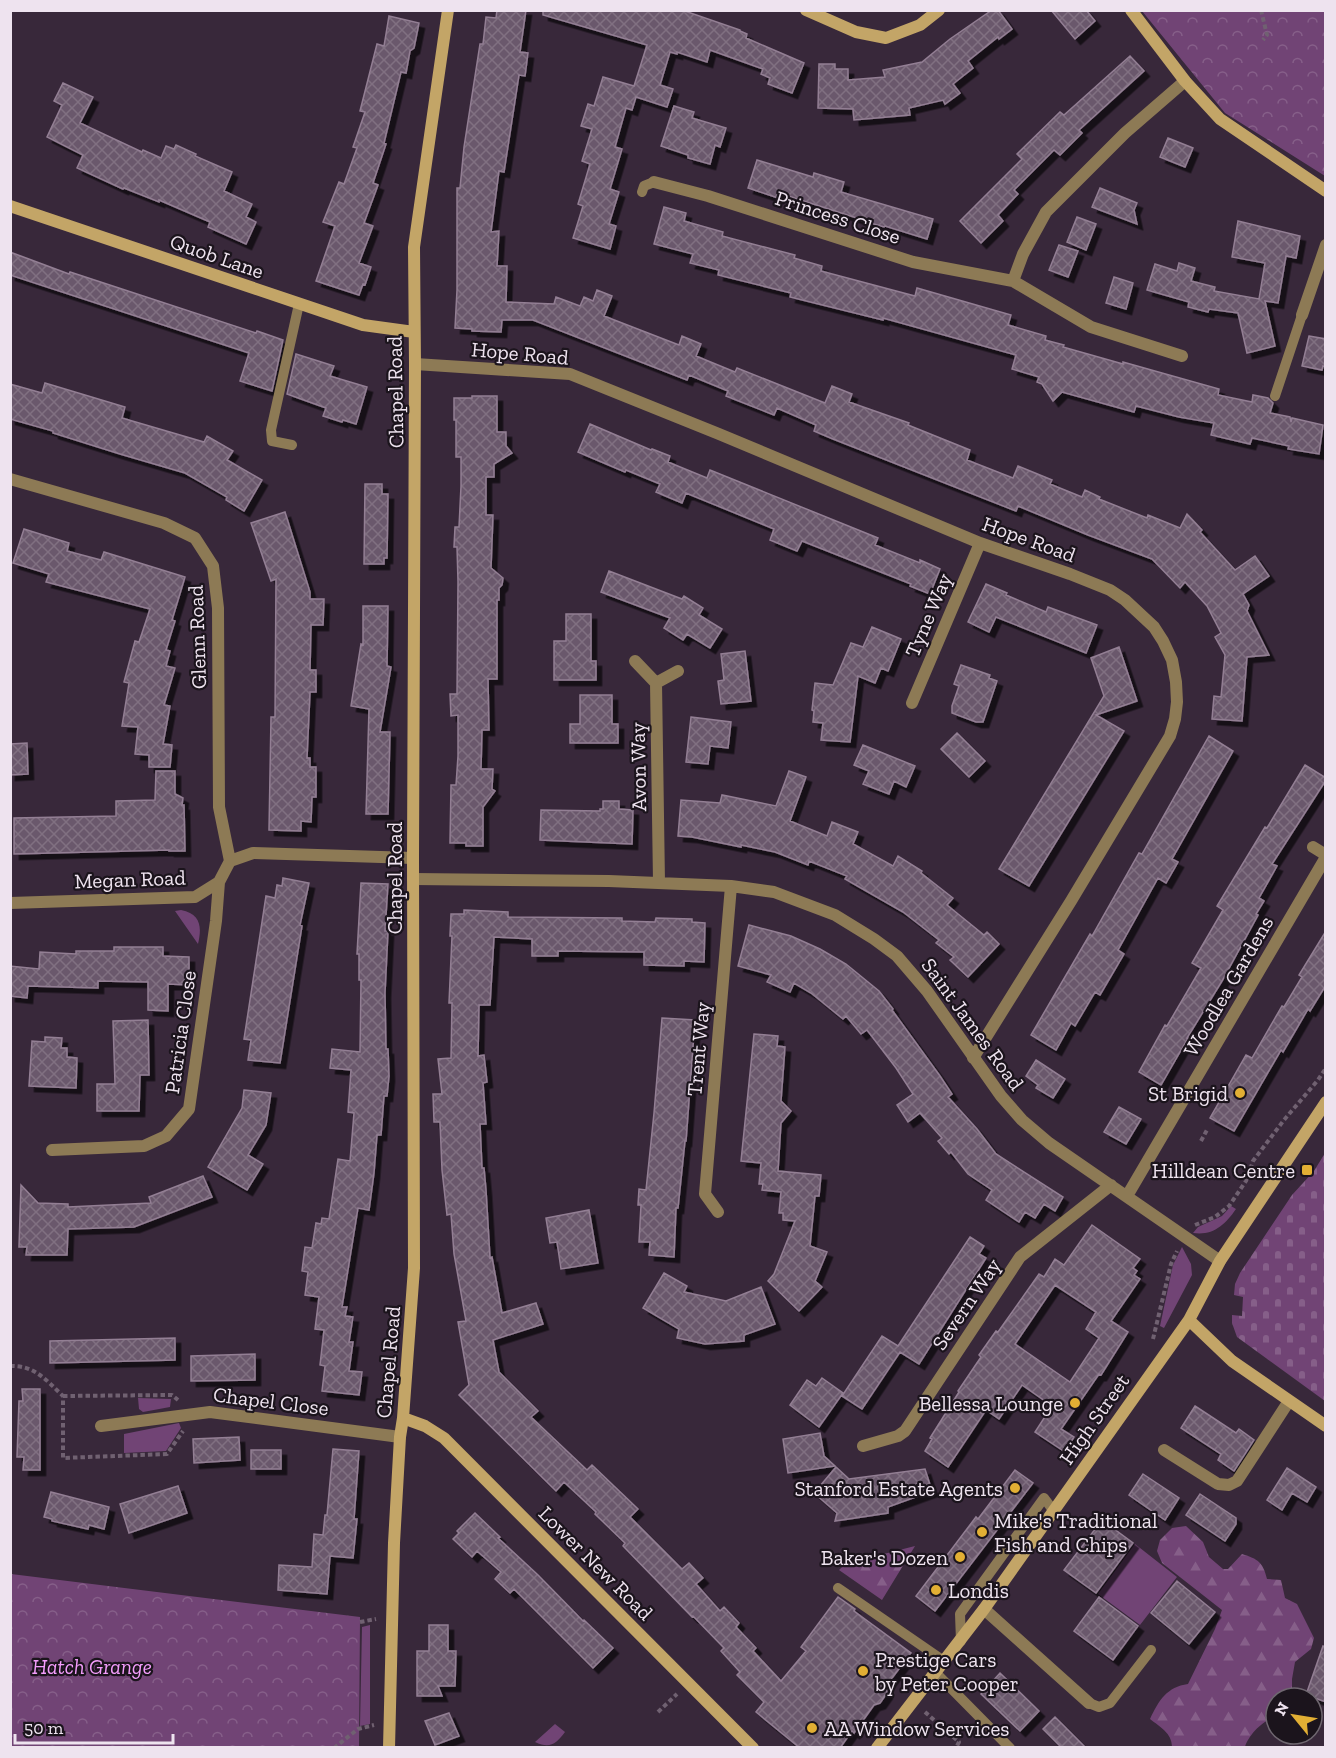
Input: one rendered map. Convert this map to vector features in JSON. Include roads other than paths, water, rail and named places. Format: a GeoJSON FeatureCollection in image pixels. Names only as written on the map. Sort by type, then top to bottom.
{"type":"FeatureCollection","features":[{"type":"Feature","properties":{"kind":"street","name":"Chapel Road"},"geometry":{"type":"LineString","coordinates":[[389,1748],[394,1543],[414,1268],[414,248],[448,10]]}},
{"type":"Feature","properties":{"kind":"street"},"geometry":{"type":"LineString","coordinates":[[806,10],[856,32],[886,38],[920,25],[939,10]]}},
{"type":"Feature","properties":{"kind":"street"},"geometry":{"type":"LineString","coordinates":[[1131,10],[1185,81],[1220,119],[1326,191]]}},
{"type":"Feature","properties":{"kind":"street"},"geometry":{"type":"LineString","coordinates":[[1012,281],[1023,254],[1046,212],[1125,133],[1185,81]]}},
{"type":"Feature","properties":{"kind":"street","name":"Princess Close"},"geometry":{"type":"LineString","coordinates":[[654,182],[708,196],[913,262],[1012,281],[1091,327],[1182,356]]}},
{"type":"Feature","properties":{"kind":"street","name":"Quob Lane"},"geometry":{"type":"LineString","coordinates":[[10,206],[363,326],[414,332]]}},
{"type":"Feature","properties":{"kind":"street"},"geometry":{"type":"LineString","coordinates":[[1302,315],[1326,245]]}},
{"type":"Feature","properties":{"kind":"street","name":"Hope Road"},"geometry":{"type":"LineString","coordinates":[[415,364],[570,374],[980,543],[1110,590],[1125,600],[1154,627],[1172,660],[1176,682],[1177,702],[1170,736],[973,1058]]}},
{"type":"Feature","properties":{"kind":"street","name":"Glenn Road"},"geometry":{"type":"LineString","coordinates":[[10,479],[164,523],[195,538],[213,566],[218,608],[219,807],[230,861]]}},
{"type":"Feature","properties":{"kind":"street","name":"Tyne Way"},"geometry":{"type":"LineString","coordinates":[[912,703],[980,543]]}},
{"type":"Feature","properties":{"kind":"street"},"geometry":{"type":"LineString","coordinates":[[635,661],[656,683],[678,671]]}},
{"type":"Feature","properties":{"kind":"street","name":"Avon Way"},"geometry":{"type":"LineString","coordinates":[[656,683],[659,882]]}},
{"type":"Feature","properties":{"kind":"street"},"geometry":{"type":"LineString","coordinates":[[1313,847],[1326,856]]}},
{"type":"Feature","properties":{"kind":"street"},"geometry":{"type":"LineString","coordinates":[[219,882],[230,861],[253,853],[413,858]]}},
{"type":"Feature","properties":{"kind":"street","name":"Woodlea Gardens"},"geometry":{"type":"LineString","coordinates":[[1127,1196],[1326,856]]}},
{"type":"Feature","properties":{"kind":"street","name":"Saint James Road"},"geometry":{"type":"LineString","coordinates":[[413,879],[659,882],[731,886],[774,892],[835,915],[897,956],[927,991],[973,1058],[1022,1120],[1049,1143],[1220,1261]]}},
{"type":"Feature","properties":{"kind":"street","name":"Megan Road"},"geometry":{"type":"LineString","coordinates":[[10,903],[195,897],[219,882]]}},
{"type":"Feature","properties":{"kind":"street","name":"Patricia Close"},"geometry":{"type":"LineString","coordinates":[[52,1150],[144,1146],[166,1136],[189,1109],[216,921],[219,882]]}},
{"type":"Feature","properties":{"kind":"street","name":"Trent Way"},"geometry":{"type":"LineString","coordinates":[[718,1212],[705,1194],[731,886]]}},
{"type":"Feature","properties":{"kind":"street","name":"High Street"},"geometry":{"type":"LineString","coordinates":[[878,1748],[984,1609],[1189,1320],[1220,1261],[1326,1102]]}},
{"type":"Feature","properties":{"kind":"street","name":"Severn Way"},"geometry":{"type":"LineString","coordinates":[[863,1446],[898,1436],[905,1431],[1020,1257],[1111,1185]]}},
{"type":"Feature","properties":{"kind":"street"},"geometry":{"type":"LineString","coordinates":[[1189,1320],[1232,1361],[1326,1426]]}},
{"type":"Feature","properties":{"kind":"street"},"geometry":{"type":"LineString","coordinates":[[1164,1450],[1218,1484],[1228,1485],[1237,1481],[1289,1401]]}},
{"type":"Feature","properties":{"kind":"street","name":"Chapel Close"},"geometry":{"type":"LineString","coordinates":[[101,1426],[210,1412],[400,1437]]}},
{"type":"Feature","properties":{"kind":"street","name":"Lower New Road"},"geometry":{"type":"LineString","coordinates":[[404,1419],[425,1426],[444,1438],[753,1748]]}},
{"type":"Feature","properties":{"kind":"street"},"geometry":{"type":"LineString","coordinates":[[984,1609],[1089,1703]]}},
{"type":"Feature","properties":{"kind":"lane"},"geometry":{"type":"LineString","coordinates":[[642,192],[644,186],[654,182]]}},
{"type":"Feature","properties":{"kind":"lane"},"geometry":{"type":"LineString","coordinates":[[292,445],[272,441],[271,430],[299,304]]}},
{"type":"Feature","properties":{"kind":"lane"},"geometry":{"type":"LineString","coordinates":[[1275,396],[1302,315]]}},
{"type":"Feature","properties":{"kind":"lane"},"geometry":{"type":"LineString","coordinates":[[960,1641],[960,1614],[1044,1498],[1053,1510]]}},
{"type":"Feature","properties":{"kind":"lane"},"geometry":{"type":"LineString","coordinates":[[838,1588],[944,1661]]}},
{"type":"Feature","properties":{"kind":"lane"},"geometry":{"type":"LineString","coordinates":[[1089,1703],[1099,1707],[1110,1703],[1151,1650]]}},
{"type":"Feature","properties":{"kind":"lane"},"geometry":{"type":"LineString","coordinates":[[936,1673],[1010,1748]]}},
{"type":"Feature","properties":{"kind":"place","name":"St Brigid"},"geometry":{"type":"Point","coordinates":[1240,1093]}},
{"type":"Feature","properties":{"kind":"place","name":"Hilldean Centre"},"geometry":{"type":"Point","coordinates":[1307,1170]}},
{"type":"Feature","properties":{"kind":"place","name":"Bellessa Lounge"},"geometry":{"type":"Point","coordinates":[1075,1403]}},
{"type":"Feature","properties":{"kind":"place","name":"Stanford Estate Agents"},"geometry":{"type":"Point","coordinates":[1015,1488]}},
{"type":"Feature","properties":{"kind":"place","name":"Mike's Traditional Fish and Chips"},"geometry":{"type":"Point","coordinates":[982,1532]}},
{"type":"Feature","properties":{"kind":"place","name":"Baker's Dozen"},"geometry":{"type":"Point","coordinates":[960,1557]}},
{"type":"Feature","properties":{"kind":"place","name":"Londis"},"geometry":{"type":"Point","coordinates":[936,1590]}},
{"type":"Feature","properties":{"kind":"place","name":"Prestige Cars by Peter Cooper"},"geometry":{"type":"Point","coordinates":[863,1671]}},
{"type":"Feature","properties":{"kind":"place","name":"AA Window Services"},"geometry":{"type":"Point","coordinates":[812,1728]}},
{"type":"Feature","properties":{"kind":"park label","name":"Hatch Grange"},"geometry":{"type":"Point","coordinates":[92,1666]}}]}
